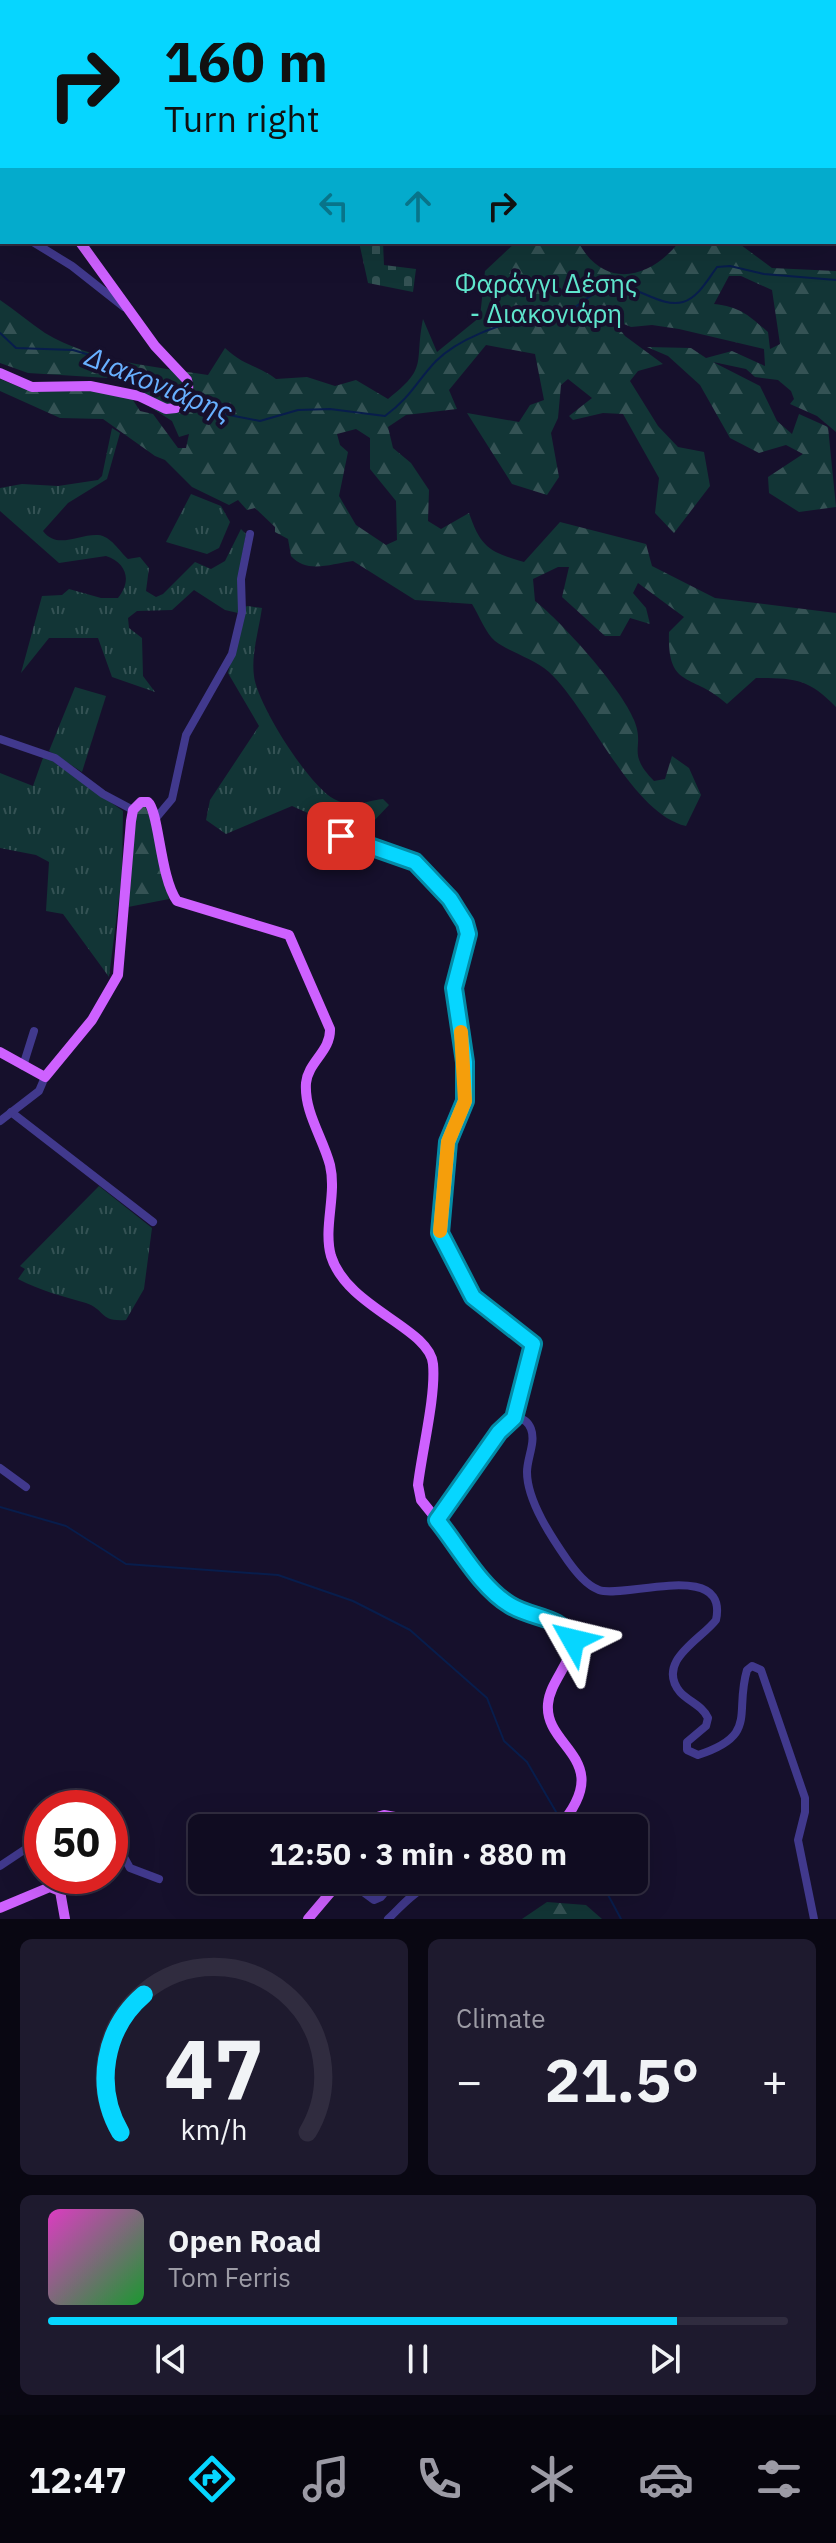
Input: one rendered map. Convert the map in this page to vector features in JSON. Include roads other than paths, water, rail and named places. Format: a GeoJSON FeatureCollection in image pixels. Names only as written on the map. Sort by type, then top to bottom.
{"type":"FeatureCollection","features":[{"type":"Feature","properties":{"kind":"main road"},"geometry":{"type":"LineString","coordinates":[[0,373],[37,388],[81,385],[118,391],[166,409],[176,408],[186,395],[187,380],[155,346],[81,244]]}},
{"type":"Feature","properties":{"kind":"main road"},"geometry":{"type":"LineString","coordinates":[[0,1052],[45,1077],[92,1020],[118,975],[133,810],[138,803],[148,802],[155,810],[157,846],[177,901],[289,935],[321,1005],[330,1034],[307,1077],[306,1097],[330,1165],[334,1197],[330,1251],[349,1289],[419,1339],[430,1354],[433,1370],[418,1485],[421,1500],[499,1597],[515,1608],[561,1624],[573,1640],[550,1694],[548,1710],[579,1769],[579,1792],[569,1814]]}},
{"type":"Feature","properties":{"kind":"main road"},"geometry":{"type":"LineString","coordinates":[[0,1908],[30,1894]]}},
{"type":"Feature","properties":{"kind":"main road"},"geometry":{"type":"LineString","coordinates":[[61,1894],[65,1919]]}},
{"type":"Feature","properties":{"kind":"main road"},"geometry":{"type":"LineString","coordinates":[[308,1919],[331,1894]]}},
{"type":"Feature","properties":{"kind":"street"},"geometry":{"type":"LineString","coordinates":[[36,244],[72,266],[132,312]]}},
{"type":"Feature","properties":{"kind":"street"},"geometry":{"type":"LineString","coordinates":[[156,818],[172,799],[186,735],[232,654],[242,612],[241,579],[250,534]]}},
{"type":"Feature","properties":{"kind":"street"},"geometry":{"type":"LineString","coordinates":[[0,739],[55,758],[103,794],[133,810]]}},
{"type":"Feature","properties":{"kind":"street"},"geometry":{"type":"LineString","coordinates":[[341,836],[415,862],[450,899],[465,923],[468,934],[454,988],[465,1062],[465,1101],[448,1142],[440,1233],[473,1297],[533,1344],[514,1418],[499,1432],[437,1520]]}},
{"type":"Feature","properties":{"kind":"street"},"geometry":{"type":"LineString","coordinates":[[23,1066],[34,1031]]}},
{"type":"Feature","properties":{"kind":"street"},"geometry":{"type":"LineString","coordinates":[[0,1121],[39,1091],[45,1077]]}},
{"type":"Feature","properties":{"kind":"street"},"geometry":{"type":"LineString","coordinates":[[11,1112],[153,1222]]}},
{"type":"Feature","properties":{"kind":"street"},"geometry":{"type":"LineString","coordinates":[[514,1418],[526,1422],[532,1432],[527,1479],[541,1515],[559,1548],[591,1586],[614,1592],[668,1585],[700,1589],[715,1598],[716,1620],[684,1647],[675,1665],[674,1677],[680,1692],[703,1709],[708,1718],[706,1726],[687,1742],[689,1752],[705,1752],[730,1739],[743,1719],[747,1670],[756,1666],[764,1674],[805,1798],[798,1840],[814,1919]]}},
{"type":"Feature","properties":{"kind":"street"},"geometry":{"type":"LineString","coordinates":[[0,1468],[26,1487]]}},
{"type":"Feature","properties":{"kind":"street"},"geometry":{"type":"LineString","coordinates":[[0,1866],[24,1850]]}},
{"type":"Feature","properties":{"kind":"street"},"geometry":{"type":"LineString","coordinates":[[128,1864],[130,1868],[159,1879]]}},
{"type":"Feature","properties":{"kind":"street"},"geometry":{"type":"LineString","coordinates":[[365,1894],[374,1900],[383,1894]]}},
{"type":"Feature","properties":{"kind":"street"},"geometry":{"type":"LineString","coordinates":[[388,1919],[416,1894]]}},
{"type":"Feature","properties":{"kind":"waterway","name":"Διακονιάρης"},"geometry":{"type":"LineString","coordinates":[[190,396],[224,414],[260,421],[298,410],[330,409],[385,416],[408,395],[436,361],[459,344],[486,331],[543,312],[554,314],[570,310],[604,288],[623,287],[663,301],[683,302],[698,292],[717,267],[730,266],[764,274],[836,280]]}},
{"type":"Feature","properties":{"kind":"waterway","name":"Διακονιάρης"},"geometry":{"type":"LineString","coordinates":[[0,333],[16,348],[73,350],[126,366],[184,393]]}},
{"type":"Feature","properties":{"kind":"waterway"},"geometry":{"type":"LineString","coordinates":[[0,1507],[66,1526],[126,1564],[278,1575],[353,1601],[410,1630],[487,1698],[504,1741],[527,1762],[557,1814]]}},
{"type":"Feature","properties":{"kind":"waterway"},"geometry":{"type":"LineString","coordinates":[[608,1894],[621,1919]]}},
{"type":"Feature","properties":{"kind":"park label","name":"Φαράγγι Δέσης - Διακονιάρη"},"geometry":{"type":"Point","coordinates":[546,299]}}]}
